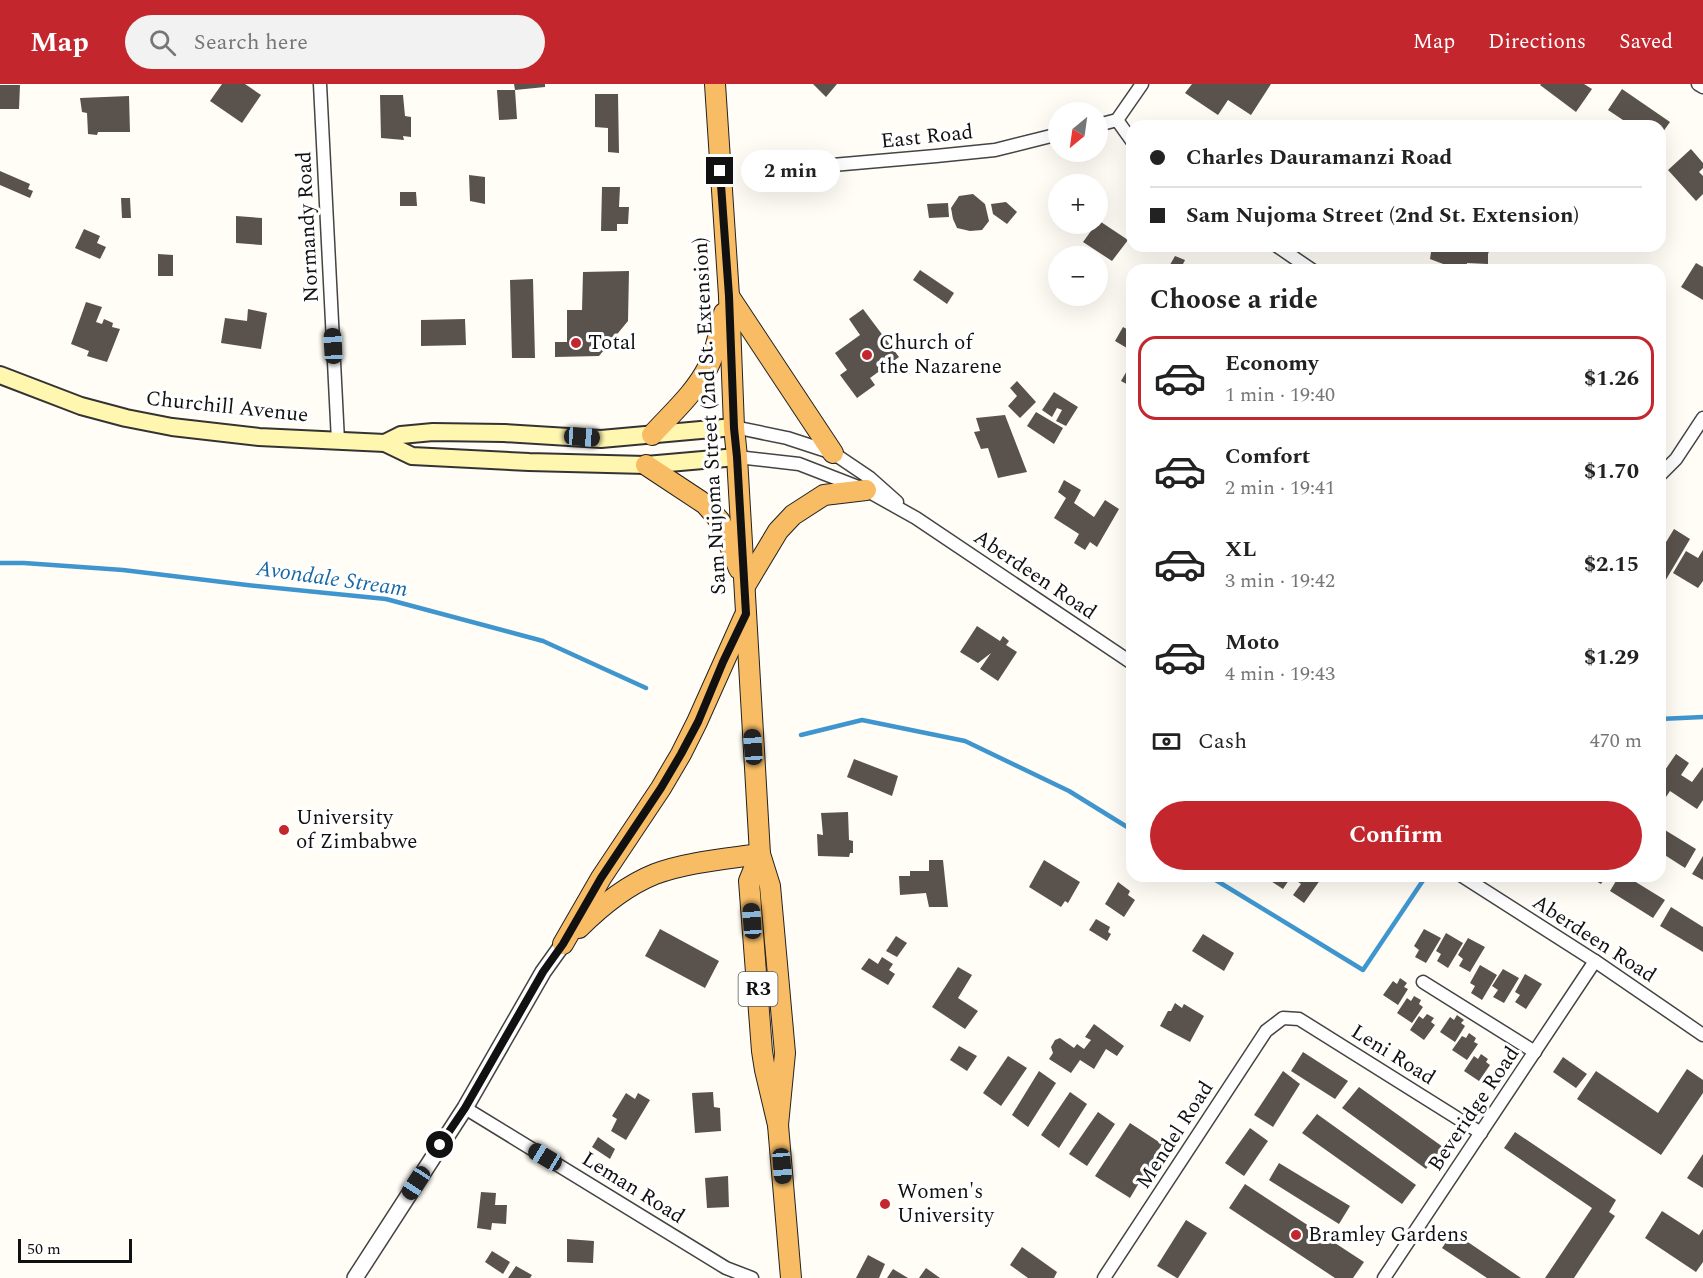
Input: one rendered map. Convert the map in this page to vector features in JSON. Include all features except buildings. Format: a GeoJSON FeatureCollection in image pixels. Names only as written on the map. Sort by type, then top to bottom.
{"type":"FeatureCollection","features":[{"type":"Feature","properties":{"kind":"highway","name":"Sam Nujoma Street (2nd St. Extension)"},"geometry":{"type":"LineString","coordinates":[[715,84],[760,854],[749,881],[762,1051],[778,1125],[791,1278]]}},
{"type":"Feature","properties":{"kind":"highway"},"geometry":{"type":"LineString","coordinates":[[652,435],[683,401],[710,366],[729,296]]}},
{"type":"Feature","properties":{"kind":"highway"},"geometry":{"type":"LineString","coordinates":[[729,296],[833,453]]}},
{"type":"Feature","properties":{"kind":"highway"},"geometry":{"type":"LineString","coordinates":[[646,465],[705,504],[720,521],[745,586]]}},
{"type":"Feature","properties":{"kind":"highway"},"geometry":{"type":"LineString","coordinates":[[745,586],[778,531],[793,515],[824,495],[866,490]]}},
{"type":"Feature","properties":{"kind":"highway"},"geometry":{"type":"LineString","coordinates":[[563,944],[601,878],[681,754],[698,722],[746,614]]}},
{"type":"Feature","properties":{"kind":"highway"},"geometry":{"type":"LineString","coordinates":[[563,944],[612,898],[655,874],[701,863],[760,854]]}},
{"type":"Feature","properties":{"kind":"main road","name":"Churchill Avenue"},"geometry":{"type":"LineString","coordinates":[[0,375],[81,406],[126,418],[172,427],[259,437],[385,443],[412,456],[646,465],[737,457]]}},
{"type":"Feature","properties":{"kind":"main road","name":"Churchill Avenue"},"geometry":{"type":"LineString","coordinates":[[385,443],[401,435],[433,432],[504,433],[601,439],[734,428]]}},
{"type":"Feature","properties":{"kind":"street","name":"Normandy Road"},"geometry":{"type":"LineString","coordinates":[[320,84],[338,441]]}},
{"type":"Feature","properties":{"kind":"street"},"geometry":{"type":"LineString","coordinates":[[1108,122],[1117,120],[1142,84]]}},
{"type":"Feature","properties":{"kind":"street"},"geometry":{"type":"LineString","coordinates":[[1698,84],[1703,87]]}},
{"type":"Feature","properties":{"kind":"street"},"geometry":{"type":"LineString","coordinates":[[1117,120],[1126,133]]}},
{"type":"Feature","properties":{"kind":"street","name":"East Road"},"geometry":{"type":"LineString","coordinates":[[798,168],[995,150],[1048,137]]}},
{"type":"Feature","properties":{"kind":"street"},"geometry":{"type":"LineString","coordinates":[[1286,252],[1303,264]]}},
{"type":"Feature","properties":{"kind":"street"},"geometry":{"type":"LineString","coordinates":[[1666,470],[1676,459],[1703,418]]}},
{"type":"Feature","properties":{"kind":"street","name":"Aberdeen Road"},"geometry":{"type":"LineString","coordinates":[[734,428],[787,438],[833,453],[870,478],[916,519]]}},
{"type":"Feature","properties":{"kind":"street","name":"Aberdeen Road"},"geometry":{"type":"LineString","coordinates":[[737,457],[799,464],[866,490],[916,519],[1126,659]]}},
{"type":"Feature","properties":{"kind":"street","name":"Aberdeen Road"},"geometry":{"type":"LineString","coordinates":[[1471,882],[1595,961],[1703,1035]]}},
{"type":"Feature","properties":{"kind":"street"},"geometry":{"type":"LineString","coordinates":[[355,1278],[465,1108],[543,972],[563,944]]}},
{"type":"Feature","properties":{"kind":"street","name":"Beveridge Road"},"geometry":{"type":"LineString","coordinates":[[1384,1278],[1595,961]]}},
{"type":"Feature","properties":{"kind":"street"},"geometry":{"type":"LineString","coordinates":[[1423,982],[1535,1052]]}},
{"type":"Feature","properties":{"kind":"street","name":"Leni Road"},"geometry":{"type":"LineString","coordinates":[[1283,1018],[1299,1019],[1481,1133]]}},
{"type":"Feature","properties":{"kind":"street","name":"Mendel Road"},"geometry":{"type":"LineString","coordinates":[[1104,1278],[1266,1030],[1283,1018]]}},
{"type":"Feature","properties":{"kind":"street","name":"Leman Road"},"geometry":{"type":"LineString","coordinates":[[465,1108],[726,1268],[752,1278]]}},
{"type":"Feature","properties":{"kind":"waterway","name":"Avondale Stream"},"geometry":{"type":"LineString","coordinates":[[0,563],[123,570],[386,599],[543,641],[646,688]]}},
{"type":"Feature","properties":{"kind":"waterway","name":"Avondale Stream"},"geometry":{"type":"LineString","coordinates":[[1666,719],[1703,717]]}},
{"type":"Feature","properties":{"kind":"waterway","name":"Avondale Stream"},"geometry":{"type":"LineString","coordinates":[[801,735],[862,720],[965,741],[1069,791],[1126,826]]}},
{"type":"Feature","properties":{"kind":"waterway","name":"Avondale Stream"},"geometry":{"type":"LineString","coordinates":[[1219,882],[1363,970],[1422,882]]}},
{"type":"Feature","properties":{"kind":"place","name":"Total"},"geometry":{"type":"Point","coordinates":[576,343]}},
{"type":"Feature","properties":{"kind":"place","name":"Church of the Nazarene"},"geometry":{"type":"Point","coordinates":[867,355]}},
{"type":"Feature","properties":{"kind":"place","name":"University of Zimbabwe"},"geometry":{"type":"Point","coordinates":[284,830]}},
{"type":"Feature","properties":{"kind":"place","name":"Women's University"},"geometry":{"type":"Point","coordinates":[885,1204]}},
{"type":"Feature","properties":{"kind":"place","name":"Bramley Gardens"},"geometry":{"type":"Point","coordinates":[1296,1235]}},
{"type":"Feature","properties":{"kind":"route"},"geometry":{"type":"LineString","coordinates":[[440,1145],[465,1108],[543,972],[563,944],[601,878],[681,754],[698,722],[746,614],[720,171]]}}]}
